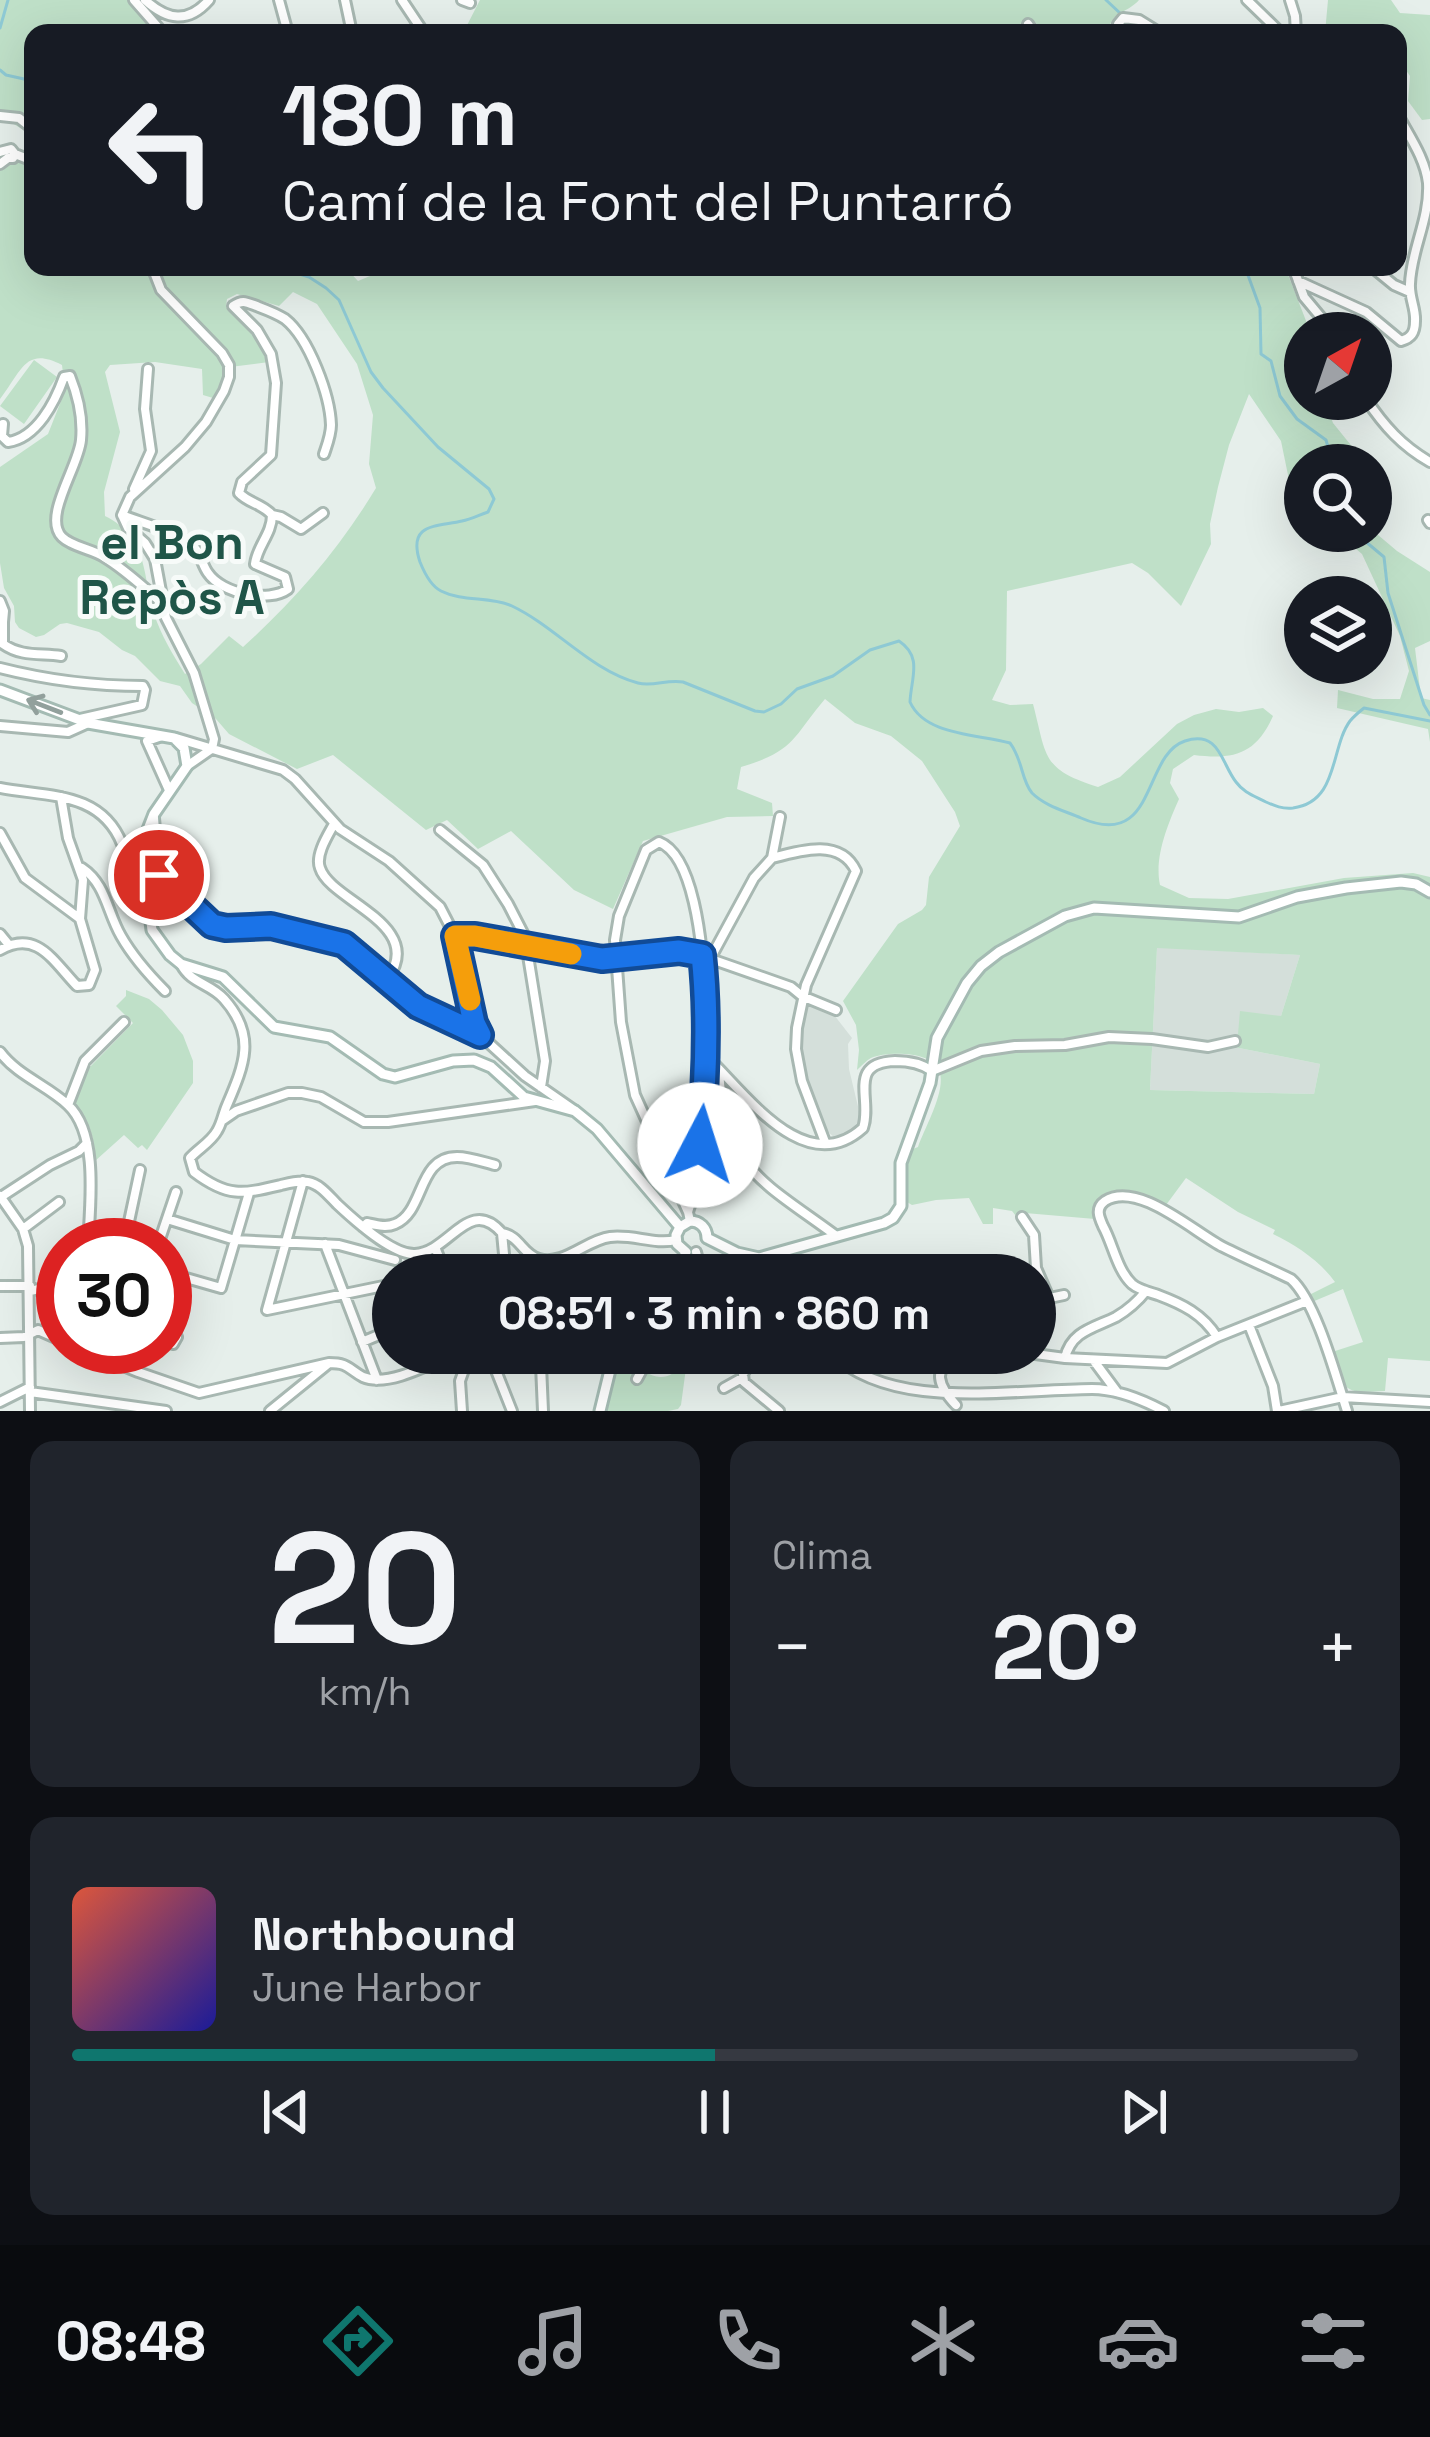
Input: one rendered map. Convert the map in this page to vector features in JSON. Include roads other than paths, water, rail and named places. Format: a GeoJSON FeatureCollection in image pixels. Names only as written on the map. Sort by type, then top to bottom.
{"type":"FeatureCollection","features":[{"type":"Feature","properties":{"kind":"street"},"geometry":{"type":"LineString","coordinates":[[134,0],[155,24]]}},
{"type":"Feature","properties":{"kind":"street"},"geometry":{"type":"LineString","coordinates":[[145,0],[174,18],[192,14],[209,0]]}},
{"type":"Feature","properties":{"kind":"street"},"geometry":{"type":"LineString","coordinates":[[1247,0],[1272,24]]}},
{"type":"Feature","properties":{"kind":"street"},"geometry":{"type":"LineString","coordinates":[[1118,24],[1131,17],[1144,24]]}},
{"type":"Feature","properties":{"kind":"street"},"geometry":{"type":"LineString","coordinates":[[1298,281],[1366,312],[1401,341],[1413,334],[1416,322],[1410,292],[1428,183],[1407,131]]}},
{"type":"Feature","properties":{"kind":"street"},"geometry":{"type":"LineString","coordinates":[[130,497],[197,434],[230,377],[227,358],[161,290],[156,276]]}},
{"type":"Feature","properties":{"kind":"street"},"geometry":{"type":"LineString","coordinates":[[1296,276],[1316,312]]}},
{"type":"Feature","properties":{"kind":"street"},"geometry":{"type":"LineString","coordinates":[[1383,276],[1410,292]]}},
{"type":"Feature","properties":{"kind":"street"},"geometry":{"type":"LineString","coordinates":[[323,513],[301,529],[239,493],[242,482],[272,455],[275,383],[265,341],[232,306],[236,302],[243,300],[284,318],[303,340],[331,425],[324,454]]}},
{"type":"Feature","properties":{"kind":"street"},"geometry":{"type":"LineString","coordinates":[[141,892],[147,832],[154,814],[187,766],[212,749],[214,739],[194,673],[170,629],[155,559],[122,515],[151,451],[145,409],[148,369]]}},
{"type":"Feature","properties":{"kind":"street"},"geometry":{"type":"LineString","coordinates":[[1,426],[4,440],[22,440],[54,400],[64,377],[70,376],[79,405],[81,444],[55,513],[59,533],[114,563],[163,604]]}},
{"type":"Feature","properties":{"kind":"street"},"geometry":{"type":"LineString","coordinates":[[1381,420],[1406,447],[1430,461]]}},
{"type":"Feature","properties":{"kind":"street"},"geometry":{"type":"LineString","coordinates":[[122,515],[189,543],[199,552],[208,574],[224,587],[272,596],[285,592],[289,585],[285,577],[255,564],[272,527],[272,515]]}},
{"type":"Feature","properties":{"kind":"street"},"geometry":{"type":"LineString","coordinates":[[0,601],[3,644],[34,655],[61,656]]}},
{"type":"Feature","properties":{"kind":"street"},"geometry":{"type":"LineString","coordinates":[[0,668],[86,684],[143,686],[145,690],[142,705],[84,721],[68,731],[0,726]]}},
{"type":"Feature","properties":{"kind":"street"},"geometry":{"type":"LineString","coordinates":[[0,690],[84,721],[169,737],[283,770],[334,824],[412,880],[444,913],[455,936],[480,1035],[597,1129],[702,1226],[707,1238],[759,1258],[884,1223],[899,1209],[901,1162],[932,1071],[937,1038],[955,1002],[981,966],[999,952],[1080,910],[1239,917],[1346,887],[1401,882],[1430,892]]}},
{"type":"Feature","properties":{"kind":"street"},"geometry":{"type":"LineString","coordinates":[[169,790],[147,741],[169,737],[184,748],[187,766]]}},
{"type":"Feature","properties":{"kind":"street"},"geometry":{"type":"LineString","coordinates":[[0,788],[92,805],[107,819],[121,841],[157,941],[215,989],[239,1019],[244,1066],[216,1134],[190,1158],[201,1178],[236,1193],[303,1181],[316,1185],[363,1226],[413,1254],[435,1247],[475,1219],[487,1220],[515,1237],[531,1256],[553,1261],[607,1238],[676,1240]]}},
{"type":"Feature","properties":{"kind":"street"},"geometry":{"type":"LineString","coordinates":[[0,934],[3,950],[36,944],[77,986],[88,985],[95,970],[80,919],[83,880],[68,838],[62,797]]}},
{"type":"Feature","properties":{"kind":"street"},"geometry":{"type":"LineString","coordinates":[[154,814],[159,875],[208,922],[226,928],[271,926],[332,940],[352,950],[428,1012],[480,1035]]}},
{"type":"Feature","properties":{"kind":"street"},"geometry":{"type":"LineString","coordinates":[[706,957],[754,878],[772,858],[780,817]]}},
{"type":"Feature","properties":{"kind":"street"},"geometry":{"type":"LineString","coordinates":[[334,824],[319,859],[320,869],[386,927],[396,963],[388,979]]}},
{"type":"Feature","properties":{"kind":"street"},"geometry":{"type":"LineString","coordinates":[[440,830],[482,865],[528,947],[545,1061],[541,1087]]}},
{"type":"Feature","properties":{"kind":"street"},"geometry":{"type":"LineString","coordinates":[[0,833],[25,878],[80,919]]}},
{"type":"Feature","properties":{"kind":"street"},"geometry":{"type":"LineString","coordinates":[[676,1240],[686,1214],[703,1113],[706,957],[686,872],[674,851],[659,842],[646,850],[628,890],[615,940],[616,958],[621,1022],[635,1095],[686,1214]]}},
{"type":"Feature","properties":{"kind":"street"},"geometry":{"type":"LineString","coordinates":[[772,858],[823,848],[845,855],[856,871],[802,996],[797,1028],[798,1063],[825,1142]]}},
{"type":"Feature","properties":{"kind":"street"},"geometry":{"type":"LineString","coordinates":[[80,867],[102,889],[114,924],[137,963],[165,991]]}},
{"type":"Feature","properties":{"kind":"street"},"geometry":{"type":"LineString","coordinates":[[455,936],[616,958],[679,951],[790,986],[836,1010]]}},
{"type":"Feature","properties":{"kind":"street"},"geometry":{"type":"LineString","coordinates":[[196,975],[213,972],[231,983],[271,1025],[330,1037],[383,1074],[395,1077],[465,1058],[491,1067],[517,1092],[535,1101],[575,1112]]}},
{"type":"Feature","properties":{"kind":"street"},"geometry":{"type":"LineString","coordinates":[[68,1106],[85,1061],[124,1022]]}},
{"type":"Feature","properties":{"kind":"street"},"geometry":{"type":"LineString","coordinates":[[932,1071],[981,1051],[1065,1045],[1109,1036],[1208,1047],[1235,1041]]}},
{"type":"Feature","properties":{"kind":"street"},"geometry":{"type":"LineString","coordinates":[[0,1052],[18,1071],[68,1106],[81,1123],[88,1142],[88,1218]]}},
{"type":"Feature","properties":{"kind":"street"},"geometry":{"type":"LineString","coordinates":[[705,1054],[779,1129],[803,1141],[847,1139],[863,1128],[862,1088],[874,1066],[899,1061],[932,1071]]}},
{"type":"Feature","properties":{"kind":"street"},"geometry":{"type":"LineString","coordinates":[[719,1067],[724,1118],[742,1160],[765,1185],[835,1234]]}},
{"type":"Feature","properties":{"kind":"street"},"geometry":{"type":"LineString","coordinates":[[512,1105],[517,1092]]}},
{"type":"Feature","properties":{"kind":"street"},"geometry":{"type":"LineString","coordinates":[[222,1120],[236,1111],[302,1093],[321,1097],[364,1122],[535,1101]]}},
{"type":"Feature","properties":{"kind":"street"},"geometry":{"type":"LineString","coordinates":[[230,1099],[236,1111]]}},
{"type":"Feature","properties":{"kind":"street"},"geometry":{"type":"LineString","coordinates":[[30,1411],[28,1246],[23,1229],[0,1197],[88,1142]]}},
{"type":"Feature","properties":{"kind":"street"},"geometry":{"type":"LineString","coordinates":[[363,1226],[391,1226],[402,1220],[429,1172],[443,1160],[463,1157],[495,1166]]}},
{"type":"Feature","properties":{"kind":"street"},"geometry":{"type":"LineString","coordinates":[[130,1218],[140,1170]]}},
{"type":"Feature","properties":{"kind":"street"},"geometry":{"type":"LineString","coordinates":[[303,1181],[267,1310],[372,1288]]}},
{"type":"Feature","properties":{"kind":"street"},"geometry":{"type":"LineString","coordinates":[[167,1218],[176,1192]]}},
{"type":"Feature","properties":{"kind":"street"},"geometry":{"type":"LineString","coordinates":[[192,1280],[221,1288],[249,1193]]}},
{"type":"Feature","properties":{"kind":"street"},"geometry":{"type":"LineString","coordinates":[[1217,1337],[1196,1313],[1135,1286],[1121,1270],[1099,1217],[1098,1210],[1108,1199],[1137,1199],[1163,1208],[1220,1245],[1299,1286],[1347,1411]]}},
{"type":"Feature","properties":{"kind":"street"},"geometry":{"type":"LineString","coordinates":[[23,1229],[59,1202]]}},
{"type":"Feature","properties":{"kind":"street"},"geometry":{"type":"LineString","coordinates":[[1022,1217],[1034,1235],[1035,1254]]}},
{"type":"Feature","properties":{"kind":"street"},"geometry":{"type":"LineString","coordinates":[[192,1227],[236,1240],[339,1245],[372,1254]]}},
{"type":"Feature","properties":{"kind":"street"},"geometry":{"type":"LineString","coordinates":[[502,1233],[504,1254]]}},
{"type":"Feature","properties":{"kind":"street"},"geometry":{"type":"LineString","coordinates":[[694,1254],[707,1238]]}},
{"type":"Feature","properties":{"kind":"street"},"geometry":{"type":"LineString","coordinates":[[676,1240],[691,1254]]}},
{"type":"Feature","properties":{"kind":"street"},"geometry":{"type":"LineString","coordinates":[[325,1244],[377,1380]]}},
{"type":"Feature","properties":{"kind":"street"},"geometry":{"type":"LineString","coordinates":[[435,1247],[438,1254]]}},
{"type":"Feature","properties":{"kind":"street"},"geometry":{"type":"LineString","coordinates":[[396,1254],[398,1249]]}},
{"type":"Feature","properties":{"kind":"street"},"geometry":{"type":"LineString","coordinates":[[0,1286],[36,1289]]}},
{"type":"Feature","properties":{"kind":"street"},"geometry":{"type":"LineString","coordinates":[[1065,1358],[1077,1335],[1118,1316],[1146,1291]]}},
{"type":"Feature","properties":{"kind":"street"},"geometry":{"type":"LineString","coordinates":[[1056,1297],[1064,1295]]}},
{"type":"Feature","properties":{"kind":"street"},"geometry":{"type":"LineString","coordinates":[[1056,1357],[1167,1363],[1306,1301]]}},
{"type":"Feature","properties":{"kind":"street"},"geometry":{"type":"LineString","coordinates":[[1249,1325],[1278,1411],[1343,1397],[1430,1402]]}},
{"type":"Feature","properties":{"kind":"street"},"geometry":{"type":"LineString","coordinates":[[0,1338],[24,1337],[36,1331]]}},
{"type":"Feature","properties":{"kind":"street"},"geometry":{"type":"LineString","coordinates":[[362,1342],[372,1338]]}},
{"type":"Feature","properties":{"kind":"street"},"geometry":{"type":"LineString","coordinates":[[1094,1359],[1118,1393]]}},
{"type":"Feature","properties":{"kind":"street"},"geometry":{"type":"LineString","coordinates":[[270,1411],[329,1363]]}},
{"type":"Feature","properties":{"kind":"street"},"geometry":{"type":"LineString","coordinates":[[144,1374],[200,1393],[329,1363],[347,1365],[364,1378],[377,1380],[403,1374]]}},
{"type":"Feature","properties":{"kind":"street"},"geometry":{"type":"LineString","coordinates":[[462,1374],[462,1411]]}},
{"type":"Feature","properties":{"kind":"street"},"geometry":{"type":"LineString","coordinates":[[497,1374],[512,1411]]}},
{"type":"Feature","properties":{"kind":"street"},"geometry":{"type":"LineString","coordinates":[[541,1374],[543,1411]]}},
{"type":"Feature","properties":{"kind":"street"},"geometry":{"type":"LineString","coordinates":[[600,1411],[609,1374]]}},
{"type":"Feature","properties":{"kind":"street"},"geometry":{"type":"LineString","coordinates":[[637,1379],[640,1374]]}},
{"type":"Feature","properties":{"kind":"street"},"geometry":{"type":"LineString","coordinates":[[724,1388],[744,1374]]}},
{"type":"Feature","properties":{"kind":"street"},"geometry":{"type":"LineString","coordinates":[[848,1374],[858,1386]]}},
{"type":"Feature","properties":{"kind":"street"},"geometry":{"type":"LineString","coordinates":[[939,1374],[941,1388],[958,1406],[942,1408]]}},
{"type":"Feature","properties":{"kind":"street"},"geometry":{"type":"LineString","coordinates":[[1094,1389],[1104,1377]]}},
{"type":"Feature","properties":{"kind":"street"},"geometry":{"type":"LineString","coordinates":[[742,1378],[764,1411]]}},
{"type":"Feature","properties":{"kind":"street"},"geometry":{"type":"LineString","coordinates":[[0,1402],[30,1389],[162,1411]]}},
{"type":"Feature","properties":{"kind":"street"},"geometry":{"type":"LineString","coordinates":[[981,1403],[1094,1389],[1164,1411]]}},
{"type":"Feature","properties":{"kind":"street"},"geometry":{"type":"LineString","coordinates":[[752,1391],[778,1411]]}},
{"type":"Feature","properties":{"kind":"waterway"},"geometry":{"type":"LineString","coordinates":[[0,28],[8,0]]}},
{"type":"Feature","properties":{"kind":"waterway"},"geometry":{"type":"LineString","coordinates":[[1106,0],[1122,15]]}},
{"type":"Feature","properties":{"kind":"waterway"},"geometry":{"type":"LineString","coordinates":[[0,70],[24,79]]}},
{"type":"Feature","properties":{"kind":"waterway"},"geometry":{"type":"LineString","coordinates":[[306,276],[339,300],[383,388],[494,499],[488,512],[421,533],[417,549],[431,582],[450,594],[512,606],[621,677],[644,684],[683,682],[764,712],[797,689],[833,676],[870,650],[899,641],[913,661],[910,702],[917,713],[940,728],[1010,743],[1028,788],[1037,798],[1106,825],[1123,822],[1136,812],[1161,764],[1185,741],[1213,744],[1243,789],[1272,805],[1293,808],[1308,804],[1326,785],[1344,732],[1364,708],[1430,721]]}},
{"type":"Feature","properties":{"kind":"waterway"},"geometry":{"type":"LineString","coordinates":[[1248,276],[1260,308],[1261,354],[1271,361],[1280,396],[1297,419],[1327,444]]}},
{"type":"Feature","properties":{"kind":"waterway"},"geometry":{"type":"LineString","coordinates":[[1378,552],[1384,557],[1388,593],[1430,715]]}},
{"type":"Feature","properties":{"kind":"district","name":"el Bon Repòs A"},"geometry":{"type":"Point","coordinates":[172,570]}}]}
